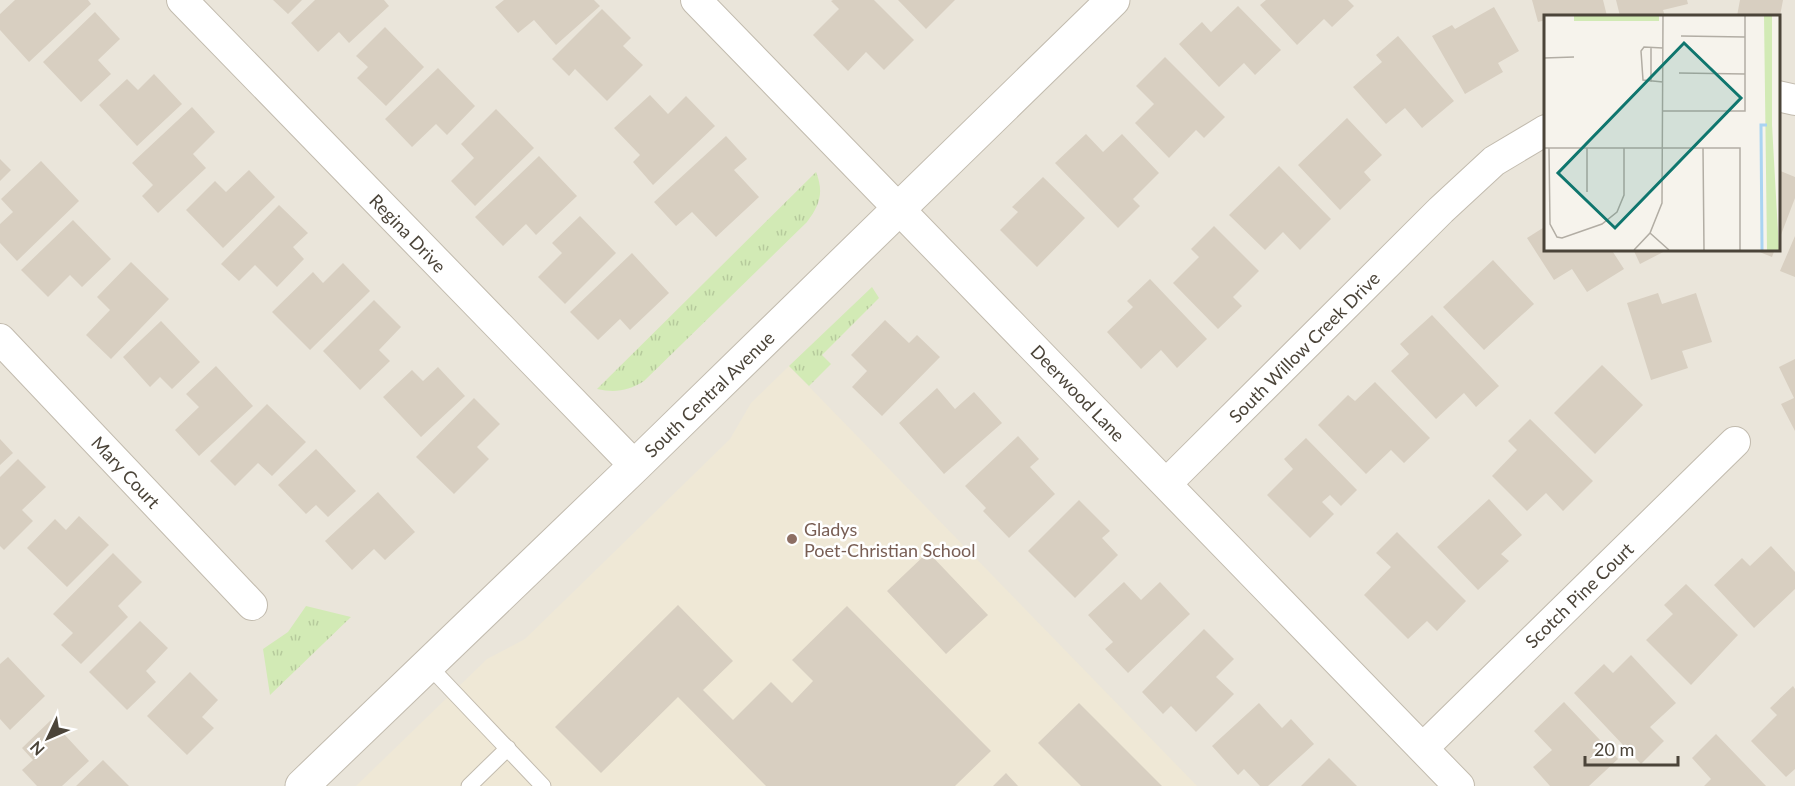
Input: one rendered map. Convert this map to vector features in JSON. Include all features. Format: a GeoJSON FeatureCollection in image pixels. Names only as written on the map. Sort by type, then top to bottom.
{"type":"FeatureCollection","features":[{"type":"Feature","properties":{"kind":"street","name":"Regina Drive"},"geometry":{"type":"LineString","coordinates":[[182,0],[635,466]]}},
{"type":"Feature","properties":{"kind":"street","name":"Deerwood Lane"},"geometry":{"type":"LineString","coordinates":[[696,0],[1459,786]]}},
{"type":"Feature","properties":{"kind":"street","name":"South Central Avenue"},"geometry":{"type":"LineString","coordinates":[[302,786],[635,466],[1113,0]]}},
{"type":"Feature","properties":{"kind":"street"},"geometry":{"type":"LineString","coordinates":[[1780,96],[1795,100]]}},
{"type":"Feature","properties":{"kind":"street","name":"South Willow Creek Drive"},"geometry":{"type":"LineString","coordinates":[[1166,484],[1494,161],[1544,131]]}},
{"type":"Feature","properties":{"kind":"street","name":"Mary Court"},"geometry":{"type":"LineString","coordinates":[[0,339],[252,606]]}},
{"type":"Feature","properties":{"kind":"street","name":"Scotch Pine Court"},"geometry":{"type":"LineString","coordinates":[[1423,748],[1735,442]]}},
{"type":"Feature","properties":{"kind":"lane"},"geometry":{"type":"LineString","coordinates":[[429,664],[543,786]]}},
{"type":"Feature","properties":{"kind":"lane"},"geometry":{"type":"LineString","coordinates":[[469,786],[508,748]]}},
{"type":"Feature","properties":{"kind":"shaded area"},"geometry":{"type":"Polygon","coordinates":[[[0,0],[1795,0],[1795,786],[0,786],[0,0]]]}},
{"type":"Feature","properties":{"kind":"shaded area","name":"Gladys Poet-Christian School"},"geometry":{"type":"Polygon","coordinates":[[[789,366],[1197,786],[356,786],[487,659],[525,639],[730,439],[751,403],[789,366]]]}},
{"type":"Feature","properties":{"kind":"green space"},"geometry":{"type":"Polygon","coordinates":[[[816,172],[820,186],[819,198],[807,222],[644,381],[621,390],[597,389],[816,172]]]}},
{"type":"Feature","properties":{"kind":"green space"},"geometry":{"type":"Polygon","coordinates":[[[872,287],[879,298],[822,355],[831,364],[809,386],[789,366],[872,287]]]}},
{"type":"Feature","properties":{"kind":"green space"},"geometry":{"type":"Polygon","coordinates":[[[306,606],[351,617],[270,695],[263,649],[288,632],[306,606]]]}},
{"type":"Feature","properties":{"kind":"building"},"geometry":{"type":"Polygon","coordinates":[[[15,0],[88,0],[91,4],[29,62],[0,30],[0,14],[15,0]]]}},
{"type":"Feature","properties":{"kind":"building"},"geometry":{"type":"Polygon","coordinates":[[[273,0],[302,0],[288,14],[273,0]]]}},
{"type":"Feature","properties":{"kind":"building"},"geometry":{"type":"Polygon","coordinates":[[[315,0],[384,0],[389,6],[349,43],[339,32],[318,52],[291,23],[315,0]]]}},
{"type":"Feature","properties":{"kind":"building"},"geometry":{"type":"Polygon","coordinates":[[[504,0],[594,0],[600,6],[556,45],[534,20],[518,33],[495,7],[504,0]]]}},
{"type":"Feature","properties":{"kind":"building"},"geometry":{"type":"Polygon","coordinates":[[[874,0],[914,40],[884,70],[866,52],[848,71],[813,35],[839,9],[831,1],[874,0]]]}},
{"type":"Feature","properties":{"kind":"building"},"geometry":{"type":"Polygon","coordinates":[[[898,0],[955,0],[926,29],[898,0]]]}},
{"type":"Feature","properties":{"kind":"building"},"geometry":{"type":"Polygon","coordinates":[[[1266,0],[1348,0],[1354,6],[1332,27],[1324,19],[1297,45],[1260,5],[1266,0]]]}},
{"type":"Feature","properties":{"kind":"building"},"geometry":{"type":"Polygon","coordinates":[[[1532,0],[1603,0],[1607,15],[1544,15],[1544,20],[1538,22],[1532,0]]]}},
{"type":"Feature","properties":{"kind":"building"},"geometry":{"type":"Polygon","coordinates":[[[1616,0],[1687,0],[1688,4],[1663,10],[1665,15],[1620,15],[1616,0]]]}},
{"type":"Feature","properties":{"kind":"building"},"geometry":{"type":"Polygon","coordinates":[[[1740,0],[1783,0],[1780,16],[1737,15],[1740,0]]]}},
{"type":"Feature","properties":{"kind":"building"},"geometry":{"type":"Polygon","coordinates":[[[1238,6],[1281,50],[1255,75],[1244,63],[1219,87],[1179,44],[1202,22],[1211,32],[1238,6]]]}},
{"type":"Feature","properties":{"kind":"building"},"geometry":{"type":"Polygon","coordinates":[[[1494,7],[1519,51],[1498,63],[1503,72],[1465,94],[1432,36],[1452,25],[1455,29],[1494,7]]]}},
{"type":"Feature","properties":{"kind":"building"},"geometry":{"type":"Polygon","coordinates":[[[602,9],[631,38],[623,46],[643,65],[607,101],[575,69],[569,76],[552,59],[602,9]]]}},
{"type":"Feature","properties":{"kind":"building"},"geometry":{"type":"Polygon","coordinates":[[[95,12],[120,39],[98,60],[111,74],[81,102],[43,62],[95,12]]]}},
{"type":"Feature","properties":{"kind":"building"},"geometry":{"type":"Polygon","coordinates":[[[385,27],[424,67],[386,106],[357,78],[368,67],[356,56],[385,27]]]}},
{"type":"Feature","properties":{"kind":"building"},"geometry":{"type":"Polygon","coordinates":[[[1398,36],[1454,101],[1422,128],[1405,108],[1386,124],[1353,87],[1382,62],[1376,55],[1398,36]]]}},
{"type":"Feature","properties":{"kind":"building"},"geometry":{"type":"Polygon","coordinates":[[[1165,57],[1225,117],[1204,138],[1196,130],[1169,158],[1135,123],[1154,104],[1136,86],[1165,57]]]}},
{"type":"Feature","properties":{"kind":"building"},"geometry":{"type":"Polygon","coordinates":[[[438,68],[475,106],[447,135],[436,124],[412,147],[385,119],[438,68]]]}},
{"type":"Feature","properties":{"kind":"building"},"geometry":{"type":"Polygon","coordinates":[[[154,74],[182,104],[137,146],[99,105],[127,79],[138,90],[154,74]]]}},
{"type":"Feature","properties":{"kind":"building"},"geometry":{"type":"Polygon","coordinates":[[[650,95],[668,114],[686,96],[715,126],[653,185],[633,162],[640,155],[614,128],[650,95]]]}},
{"type":"Feature","properties":{"kind":"building"},"geometry":{"type":"Polygon","coordinates":[[[192,107],[215,132],[193,154],[206,168],[158,213],[142,196],[153,185],[132,163],[192,107]]]}},
{"type":"Feature","properties":{"kind":"building"},"geometry":{"type":"Polygon","coordinates":[[[496,109],[534,148],[475,206],[451,181],[474,158],[461,144],[496,109]]]}},
{"type":"Feature","properties":{"kind":"building"},"geometry":{"type":"Polygon","coordinates":[[[1347,118],[1382,155],[1364,172],[1371,180],[1340,210],[1298,165],[1347,118]]]}},
{"type":"Feature","properties":{"kind":"building"},"geometry":{"type":"Polygon","coordinates":[[[1086,134],[1103,152],[1122,134],[1159,173],[1133,199],[1140,206],[1118,228],[1055,163],[1086,134]]]}},
{"type":"Feature","properties":{"kind":"building"},"geometry":{"type":"Polygon","coordinates":[[[726,136],[747,159],[734,170],[759,197],[716,237],[692,212],[676,226],[654,202],[726,136]]]}},
{"type":"Feature","properties":{"kind":"building"},"geometry":{"type":"Polygon","coordinates":[[[539,156],[577,196],[536,235],[526,224],[503,246],[475,217],[539,156]]]}},
{"type":"Feature","properties":{"kind":"building"},"geometry":{"type":"Polygon","coordinates":[[[0,159],[11,170],[0,181],[0,159]]]}},
{"type":"Feature","properties":{"kind":"building"},"geometry":{"type":"Polygon","coordinates":[[[41,161],[79,201],[17,261],[0,243],[0,224],[13,212],[1,199],[41,161]]]}},
{"type":"Feature","properties":{"kind":"building"},"geometry":{"type":"Polygon","coordinates":[[[1279,166],[1331,219],[1300,250],[1283,232],[1265,250],[1229,215],[1279,166]]]}},
{"type":"Feature","properties":{"kind":"building"},"geometry":{"type":"Polygon","coordinates":[[[249,170],[275,197],[223,248],[186,210],[215,181],[226,192],[249,170]]]}},
{"type":"Feature","properties":{"kind":"building"},"geometry":{"type":"Polygon","coordinates":[[[1780,171],[1795,177],[1795,198],[1780,237],[1780,171]]]}},
{"type":"Feature","properties":{"kind":"building"},"geometry":{"type":"Polygon","coordinates":[[[1043,177],[1085,218],[1037,267],[1000,230],[1018,212],[1012,207],[1043,177]]]}},
{"type":"Feature","properties":{"kind":"building"},"geometry":{"type":"Polygon","coordinates":[[[279,205],[308,233],[293,247],[304,259],[277,287],[255,265],[239,281],[221,264],[279,205]]]}},
{"type":"Feature","properties":{"kind":"building"},"geometry":{"type":"Polygon","coordinates":[[[580,216],[616,253],[565,304],[538,277],[562,253],[552,243],[580,216]]]}},
{"type":"Feature","properties":{"kind":"building"},"geometry":{"type":"Polygon","coordinates":[[[73,220],[111,259],[82,287],[70,275],[48,297],[21,270],[73,220]]]}},
{"type":"Feature","properties":{"kind":"building"},"geometry":{"type":"Polygon","coordinates":[[[1214,226],[1259,271],[1233,297],[1242,306],[1218,329],[1173,283],[1199,257],[1191,249],[1214,226]]]}},
{"type":"Feature","properties":{"kind":"building"},"geometry":{"type":"Polygon","coordinates":[[[1544,227],[1544,250],[1612,250],[1624,269],[1587,292],[1572,269],[1554,280],[1527,238],[1544,227]]]}},
{"type":"Feature","properties":{"kind":"building"},"geometry":{"type":"Polygon","coordinates":[[[1795,236],[1795,277],[1780,271],[1795,236]]]}},
{"type":"Feature","properties":{"kind":"building"},"geometry":{"type":"Polygon","coordinates":[[[1633,250],[1667,250],[1640,264],[1633,250]]]}},
{"type":"Feature","properties":{"kind":"building"},"geometry":{"type":"Polygon","coordinates":[[[1754,250],[1775,250],[1772,257],[1754,250]]]}},
{"type":"Feature","properties":{"kind":"building"},"geometry":{"type":"Polygon","coordinates":[[[632,253],[669,293],[630,330],[620,319],[598,340],[570,312],[632,253]]]}},
{"type":"Feature","properties":{"kind":"building"},"geometry":{"type":"Polygon","coordinates":[[[1493,260],[1534,304],[1484,350],[1443,307],[1493,260]]]}},
{"type":"Feature","properties":{"kind":"building"},"geometry":{"type":"Polygon","coordinates":[[[131,262],[169,299],[111,359],[86,335],[110,310],[97,297],[131,262]]]}},
{"type":"Feature","properties":{"kind":"building"},"geometry":{"type":"Polygon","coordinates":[[[343,263],[370,291],[310,350],[272,312],[313,272],[323,283],[343,263]]]}},
{"type":"Feature","properties":{"kind":"building"},"geometry":{"type":"Polygon","coordinates":[[[1150,279],[1207,339],[1177,368],[1161,350],[1141,369],[1107,332],[1133,307],[1127,301],[1150,279]]]}},
{"type":"Feature","properties":{"kind":"building"},"geometry":{"type":"Polygon","coordinates":[[[1658,293],[1662,304],[1696,293],[1712,342],[1682,351],[1688,368],[1651,380],[1627,303],[1658,293]]]}},
{"type":"Feature","properties":{"kind":"building"},"geometry":{"type":"Polygon","coordinates":[[[374,300],[401,327],[379,350],[390,361],[360,390],[323,351],[374,300]]]}},
{"type":"Feature","properties":{"kind":"building"},"geometry":{"type":"Polygon","coordinates":[[[1432,315],[1499,386],[1476,407],[1464,393],[1436,419],[1391,371],[1409,354],[1400,344],[1432,315]]]}},
{"type":"Feature","properties":{"kind":"building"},"geometry":{"type":"Polygon","coordinates":[[[885,320],[909,343],[917,335],[940,357],[882,416],[852,387],[867,371],[851,355],[885,320]]]}},
{"type":"Feature","properties":{"kind":"building"},"geometry":{"type":"Polygon","coordinates":[[[161,321],[200,362],[172,389],[160,377],[150,387],[123,357],[161,321]]]}},
{"type":"Feature","properties":{"kind":"building"},"geometry":{"type":"Polygon","coordinates":[[[1795,359],[1795,431],[1781,404],[1794,398],[1779,367],[1795,359]]]}},
{"type":"Feature","properties":{"kind":"building"},"geometry":{"type":"Polygon","coordinates":[[[1602,365],[1643,405],[1595,454],[1554,413],[1602,365]]]}},
{"type":"Feature","properties":{"kind":"building"},"geometry":{"type":"Polygon","coordinates":[[[216,366],[253,406],[199,456],[175,430],[199,407],[186,394],[216,366]]]}},
{"type":"Feature","properties":{"kind":"building"},"geometry":{"type":"Polygon","coordinates":[[[438,367],[465,396],[421,437],[383,397],[412,370],[423,381],[438,367]]]}},
{"type":"Feature","properties":{"kind":"building"},"geometry":{"type":"Polygon","coordinates":[[[1375,382],[1430,438],[1404,463],[1391,450],[1366,474],[1318,425],[1348,395],[1355,401],[1375,382]]]}},
{"type":"Feature","properties":{"kind":"building"},"geometry":{"type":"Polygon","coordinates":[[[937,388],[955,409],[974,392],[1002,423],[944,474],[899,423],[937,388]]]}},
{"type":"Feature","properties":{"kind":"building"},"geometry":{"type":"Polygon","coordinates":[[[474,398],[500,424],[477,447],[489,459],[454,494],[416,457],[474,398]]]}},
{"type":"Feature","properties":{"kind":"building"},"geometry":{"type":"Polygon","coordinates":[[[267,404],[306,442],[272,476],[258,463],[235,486],[210,461],[267,404]]]}},
{"type":"Feature","properties":{"kind":"building"},"geometry":{"type":"Polygon","coordinates":[[[1530,419],[1593,481],[1563,511],[1546,493],[1527,511],[1492,476],[1517,450],[1508,441],[1530,419]]]}},
{"type":"Feature","properties":{"kind":"building"},"geometry":{"type":"Polygon","coordinates":[[[1018,436],[1039,459],[1030,467],[1055,494],[1009,538],[983,511],[986,508],[965,486],[1018,436]]]}},
{"type":"Feature","properties":{"kind":"building"},"geometry":{"type":"Polygon","coordinates":[[[1306,438],[1357,490],[1341,506],[1330,495],[1322,502],[1334,514],[1310,538],[1267,495],[1293,469],[1284,459],[1306,438]]]}},
{"type":"Feature","properties":{"kind":"building"},"geometry":{"type":"Polygon","coordinates":[[[0,439],[13,453],[0,465],[0,439]]]}},
{"type":"Feature","properties":{"kind":"building"},"geometry":{"type":"Polygon","coordinates":[[[316,449],[356,491],[328,517],[316,505],[306,514],[278,485],[316,449]]]}},
{"type":"Feature","properties":{"kind":"building"},"geometry":{"type":"Polygon","coordinates":[[[18,459],[46,487],[22,510],[33,521],[4,550],[0,546],[0,477],[18,459]]]}},
{"type":"Feature","properties":{"kind":"building"},"geometry":{"type":"Polygon","coordinates":[[[378,492],[415,532],[385,560],[374,549],[352,570],[325,541],[378,492]]]}},
{"type":"Feature","properties":{"kind":"building"},"geometry":{"type":"Polygon","coordinates":[[[1489,499],[1522,535],[1501,554],[1509,561],[1478,590],[1437,547],[1489,499]]]}},
{"type":"Feature","properties":{"kind":"building"},"geometry":{"type":"Polygon","coordinates":[[[1079,500],[1110,531],[1102,538],[1118,555],[1075,598],[1028,551],[1079,500]]]}},
{"type":"Feature","properties":{"kind":"building"},"geometry":{"type":"Polygon","coordinates":[[[79,516],[109,545],[67,587],[27,548],[55,519],[66,530],[79,516]]]}},
{"type":"Feature","properties":{"kind":"building"},"geometry":{"type":"Polygon","coordinates":[[[1397,532],[1466,601],[1437,631],[1427,621],[1408,639],[1364,595],[1391,567],[1376,553],[1397,532]]]}},
{"type":"Feature","properties":{"kind":"building"},"geometry":{"type":"Polygon","coordinates":[[[1771,546],[1795,572],[1795,589],[1754,628],[1714,585],[1742,558],[1750,566],[1771,546]]]}},
{"type":"Feature","properties":{"kind":"building"},"geometry":{"type":"Polygon","coordinates":[[[928,552],[988,615],[946,654],[887,591],[928,552]]]}},
{"type":"Feature","properties":{"kind":"building"},"geometry":{"type":"Polygon","coordinates":[[[113,553],[142,582],[118,606],[128,617],[81,664],[61,645],[73,633],[53,614],[113,553]]]}},
{"type":"Feature","properties":{"kind":"building"},"geometry":{"type":"Polygon","coordinates":[[[1124,582],[1141,600],[1160,582],[1190,614],[1128,673],[1105,649],[1113,642],[1088,615],[1124,582]]]}},
{"type":"Feature","properties":{"kind":"building"},"geometry":{"type":"Polygon","coordinates":[[[1686,584],[1738,635],[1691,685],[1646,640],[1673,614],[1664,605],[1686,584]]]}},
{"type":"Feature","properties":{"kind":"building"},"geometry":{"type":"Polygon","coordinates":[[[678,605],[733,661],[703,690],[733,720],[771,682],[792,703],[813,681],[792,660],[847,606],[991,751],[955,786],[766,786],[678,697],[601,773],[555,727],[678,605]]]}},
{"type":"Feature","properties":{"kind":"building"},"geometry":{"type":"Polygon","coordinates":[[[140,621],[168,648],[146,671],[156,682],[127,710],[89,672],[140,621]]]}},
{"type":"Feature","properties":{"kind":"building"},"geometry":{"type":"Polygon","coordinates":[[[1204,629],[1234,659],[1216,677],[1234,694],[1196,732],[1171,706],[1163,714],[1142,692],[1204,629]]]}},
{"type":"Feature","properties":{"kind":"building"},"geometry":{"type":"Polygon","coordinates":[[[1631,655],[1676,703],[1650,727],[1664,741],[1641,764],[1574,693],[1604,664],[1613,673],[1631,655]]]}},
{"type":"Feature","properties":{"kind":"building"},"geometry":{"type":"Polygon","coordinates":[[[8,657],[45,696],[10,730],[0,719],[0,664],[8,657]]]}},
{"type":"Feature","properties":{"kind":"building"},"geometry":{"type":"Polygon","coordinates":[[[190,672],[218,700],[202,717],[214,728],[187,755],[147,716],[190,672]]]}},
{"type":"Feature","properties":{"kind":"building"},"geometry":{"type":"Polygon","coordinates":[[[1793,686],[1795,689],[1795,769],[1786,777],[1751,741],[1777,715],[1770,708],[1793,686]]]}},
{"type":"Feature","properties":{"kind":"building"},"geometry":{"type":"Polygon","coordinates":[[[1564,702],[1618,759],[1589,786],[1550,786],[1533,767],[1552,750],[1534,731],[1564,702]]]}},
{"type":"Feature","properties":{"kind":"building"},"geometry":{"type":"Polygon","coordinates":[[[1079,703],[1162,786],[1081,786],[1038,743],[1079,703]]]}},
{"type":"Feature","properties":{"kind":"building"},"geometry":{"type":"Polygon","coordinates":[[[1259,703],[1282,728],[1291,719],[1314,744],[1268,786],[1260,786],[1244,769],[1238,775],[1212,746],[1259,703]]]}},
{"type":"Feature","properties":{"kind":"building"},"geometry":{"type":"Polygon","coordinates":[[[51,720],[89,761],[62,786],[37,786],[22,770],[33,760],[22,748],[51,720]]]}},
{"type":"Feature","properties":{"kind":"building"},"geometry":{"type":"Polygon","coordinates":[[[1716,734],[1766,786],[1704,786],[1711,779],[1692,758],[1716,734]]]}},
{"type":"Feature","properties":{"kind":"building"},"geometry":{"type":"Polygon","coordinates":[[[1329,758],[1357,786],[1301,786],[1329,758]]]}},
{"type":"Feature","properties":{"kind":"building"},"geometry":{"type":"Polygon","coordinates":[[[103,760],[129,786],[76,786],[103,760]]]}},
{"type":"Feature","properties":{"kind":"building"},"geometry":{"type":"Polygon","coordinates":[[[1006,773],[1018,786],[993,786],[1006,773]]]}},
{"type":"Feature","properties":{"kind":"place","name":"Gladys Poet-Christian School"},"geometry":{"type":"Point","coordinates":[792,539]}}]}
